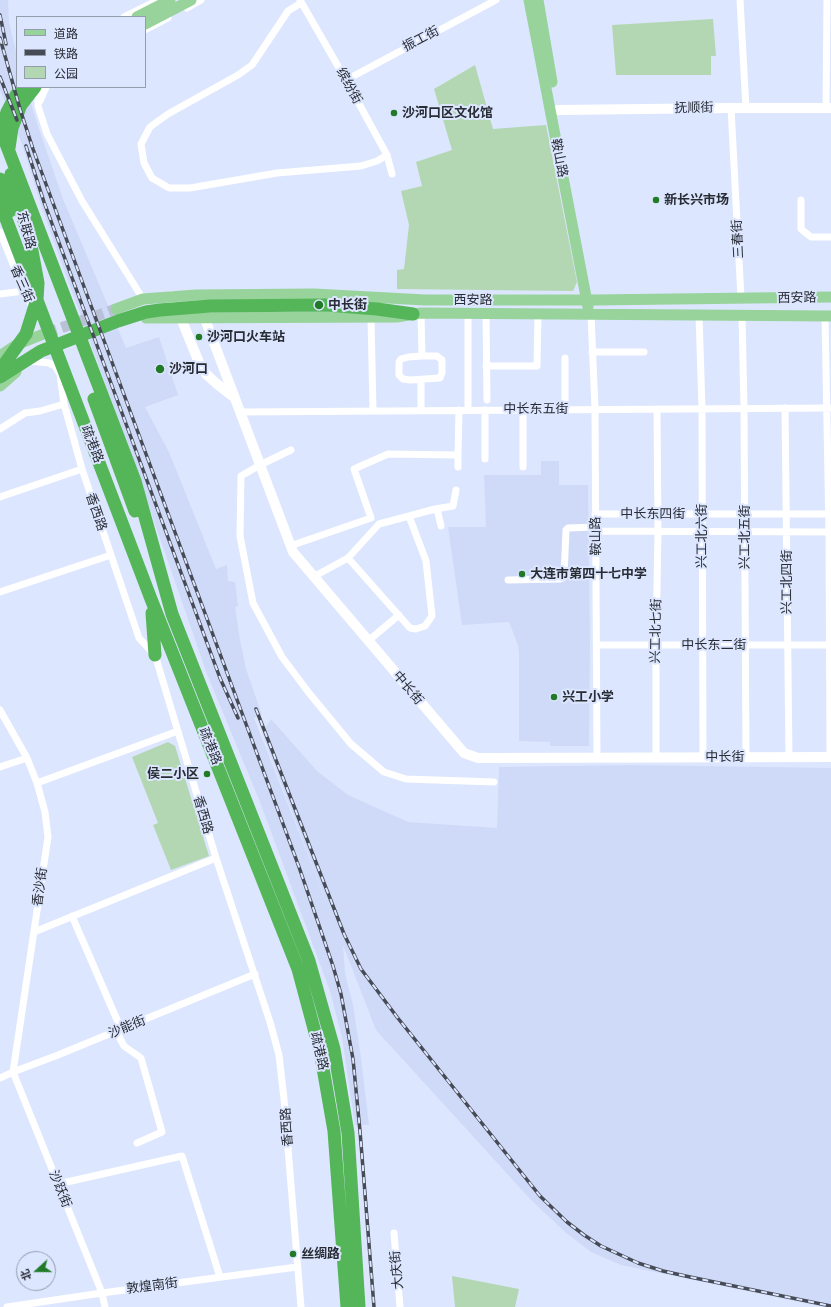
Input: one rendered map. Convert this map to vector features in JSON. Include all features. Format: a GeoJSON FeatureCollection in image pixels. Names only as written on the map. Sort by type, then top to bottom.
{"type":"FeatureCollection","features":[{"type":"Feature","properties":{"kind":"highway"},"geometry":{"type":"LineString","coordinates":[[12,157],[0,134],[7,112],[16,95],[22,88]]}},
{"type":"Feature","properties":{"kind":"highway","name":"东联路"},"geometry":{"type":"LineString","coordinates":[[0,370],[26,334],[37,299],[38,283],[30,240],[13,182],[9,164],[8,144],[21,104],[34,88]]}},
{"type":"Feature","properties":{"kind":"highway"},"geometry":{"type":"LineString","coordinates":[[0,128],[135,481],[172,614]]}},
{"type":"Feature","properties":{"kind":"highway","name":"东联路"},"geometry":{"type":"LineString","coordinates":[[0,179],[25,256],[30,281],[26,311],[17,336],[0,357]]}},
{"type":"Feature","properties":{"kind":"highway"},"geometry":{"type":"LineString","coordinates":[[13,182],[57,296],[172,614],[309,961],[334,1049],[348,1133],[359,1307]]}},
{"type":"Feature","properties":{"kind":"highway","name":"疏港路"},"geometry":{"type":"LineString","coordinates":[[0,203],[151,599],[298,969],[320,1051],[334,1131],[347,1307]]}},
{"type":"Feature","properties":{"kind":"highway"},"geometry":{"type":"LineString","coordinates":[[0,377],[41,351],[118,321],[146,312],[172,308],[326,305],[374,313],[417,314]]}},
{"type":"Feature","properties":{"kind":"highway"},"geometry":{"type":"LineString","coordinates":[[151,599],[155,655]]}},
{"type":"Feature","properties":{"kind":"main road"},"geometry":{"type":"LineString","coordinates":[[139,16],[170,0]]}},
{"type":"Feature","properties":{"kind":"main road"},"geometry":{"type":"LineString","coordinates":[[146,23],[191,0]]}},
{"type":"Feature","properties":{"kind":"main road","name":"鞍山路"},"geometry":{"type":"LineString","coordinates":[[529,0],[590,300]]}},
{"type":"Feature","properties":{"kind":"main road","name":"鞍山路"},"geometry":{"type":"LineString","coordinates":[[538,0],[590,300],[591,315]]}},
{"type":"Feature","properties":{"kind":"main road","name":"西安路"},"geometry":{"type":"LineString","coordinates":[[116,309],[143,299],[196,295],[314,294],[424,300],[590,300],[831,297]]}},
{"type":"Feature","properties":{"kind":"main road"},"geometry":{"type":"LineString","coordinates":[[121,324],[146,318],[168,317],[205,318],[374,313]]}},
{"type":"Feature","properties":{"kind":"main road","name":"西安路"},"geometry":{"type":"LineString","coordinates":[[417,314],[828,316]]}},
{"type":"Feature","properties":{"kind":"main road"},"geometry":{"type":"LineString","coordinates":[[0,357],[16,345],[46,333]]}},
{"type":"Feature","properties":{"kind":"main road"},"geometry":{"type":"LineString","coordinates":[[0,386],[28,361],[51,351]]}},
{"type":"Feature","properties":{"kind":"street"},"geometry":{"type":"LineString","coordinates":[[126,16],[158,0]]}},
{"type":"Feature","properties":{"kind":"street"},"geometry":{"type":"LineString","coordinates":[[146,29],[201,0]]}},
{"type":"Feature","properties":{"kind":"street","name":"振工街"},"geometry":{"type":"LineString","coordinates":[[346,80],[496,0]]}},
{"type":"Feature","properties":{"kind":"street"},"geometry":{"type":"LineString","coordinates":[[740,0],[746,108]]}},
{"type":"Feature","properties":{"kind":"street"},"geometry":{"type":"LineString","coordinates":[[827,0],[828,108]]}},
{"type":"Feature","properties":{"kind":"street"},"geometry":{"type":"LineString","coordinates":[[300,1],[288,11],[252,65],[238,75],[168,114],[150,127],[141,144],[144,163],[152,178],[169,188],[190,188],[277,173],[361,166],[377,161],[387,155]]}},
{"type":"Feature","properties":{"kind":"street","name":"缤纷街"},"geometry":{"type":"LineString","coordinates":[[300,1],[387,155],[392,174]]}},
{"type":"Feature","properties":{"kind":"street"},"geometry":{"type":"LineString","coordinates":[[38,88],[38,106],[47,134],[82,201],[143,299]]}},
{"type":"Feature","properties":{"kind":"street"},"geometry":{"type":"LineString","coordinates":[[38,106],[42,93],[45,88]]}},
{"type":"Feature","properties":{"kind":"street","name":"三春街"},"geometry":{"type":"LineString","coordinates":[[731,108],[741,298]]}},
{"type":"Feature","properties":{"kind":"street","name":"抚顺街"},"geometry":{"type":"LineString","coordinates":[[557,110],[828,108]]}},
{"type":"Feature","properties":{"kind":"street"},"geometry":{"type":"LineString","coordinates":[[801,200],[801,229],[811,237],[831,237]]}},
{"type":"Feature","properties":{"kind":"street","name":"香三街"},"geometry":{"type":"LineString","coordinates":[[0,232],[24,291],[46,333]]}},
{"type":"Feature","properties":{"kind":"street"},"geometry":{"type":"LineString","coordinates":[[0,294],[24,291]]}},
{"type":"Feature","properties":{"kind":"street","name":"中长街"},"geometry":{"type":"LineString","coordinates":[[196,295],[293,552],[464,753],[478,758],[831,757]]}},
{"type":"Feature","properties":{"kind":"street"},"geometry":{"type":"LineString","coordinates":[[172,296],[200,365],[217,384],[235,398]]}},
{"type":"Feature","properties":{"kind":"street"},"geometry":{"type":"LineString","coordinates":[[373,410],[374,313]]}},
{"type":"Feature","properties":{"kind":"street"},"geometry":{"type":"LineString","coordinates":[[417,314],[422,356]]}},
{"type":"Feature","properties":{"kind":"street"},"geometry":{"type":"LineString","coordinates":[[468,314],[468,410]]}},
{"type":"Feature","properties":{"kind":"street"},"geometry":{"type":"LineString","coordinates":[[486,314],[487,400]]}},
{"type":"Feature","properties":{"kind":"street"},"geometry":{"type":"LineString","coordinates":[[486,366],[537,366],[538,314]]}},
{"type":"Feature","properties":{"kind":"street","name":"鞍山路"},"geometry":{"type":"LineString","coordinates":[[591,315],[595,409],[597,757]]}},
{"type":"Feature","properties":{"kind":"street","name":"兴工北六街"},"geometry":{"type":"LineString","coordinates":[[699,315],[702,408],[703,757]]}},
{"type":"Feature","properties":{"kind":"street","name":"兴工北五街"},"geometry":{"type":"LineString","coordinates":[[742,316],[746,757]]}},
{"type":"Feature","properties":{"kind":"street"},"geometry":{"type":"LineString","coordinates":[[828,316],[831,757]]}},
{"type":"Feature","properties":{"kind":"street"},"geometry":{"type":"LineString","coordinates":[[168,317],[185,328]]}},
{"type":"Feature","properties":{"kind":"street"},"geometry":{"type":"LineString","coordinates":[[592,352],[644,352]]}},
{"type":"Feature","properties":{"kind":"street"},"geometry":{"type":"LineString","coordinates":[[422,356],[437,356],[442,360],[442,373],[440,378],[410,380],[403,379],[399,375],[399,362],[401,359],[422,356]]}},
{"type":"Feature","properties":{"kind":"street"},"geometry":{"type":"LineString","coordinates":[[565,358],[565,409]]}},
{"type":"Feature","properties":{"kind":"street","name":"香西路"},"geometry":{"type":"LineString","coordinates":[[28,361],[42,362],[55,366],[60,374],[64,404],[82,469],[139,638],[155,655],[216,858],[270,1022],[278,1055],[284,1099],[301,1307]]}},
{"type":"Feature","properties":{"kind":"street"},"geometry":{"type":"LineString","coordinates":[[421,380],[421,410]]}},
{"type":"Feature","properties":{"kind":"street"},"geometry":{"type":"LineString","coordinates":[[0,429],[25,413],[40,412],[64,404]]}},
{"type":"Feature","properties":{"kind":"street","name":"兴工北四街"},"geometry":{"type":"LineString","coordinates":[[785,408],[788,756]]}},
{"type":"Feature","properties":{"kind":"street","name":"中长东五街"},"geometry":{"type":"LineString","coordinates":[[240,412],[829,408]]}},
{"type":"Feature","properties":{"kind":"street"},"geometry":{"type":"LineString","coordinates":[[523,409],[523,466]]}},
{"type":"Feature","properties":{"kind":"street","name":"兴工北七街"},"geometry":{"type":"LineString","coordinates":[[656,409],[658,514],[656,758]]}},
{"type":"Feature","properties":{"kind":"street"},"geometry":{"type":"LineString","coordinates":[[458,467],[459,410]]}},
{"type":"Feature","properties":{"kind":"street"},"geometry":{"type":"LineString","coordinates":[[485,410],[485,459]]}},
{"type":"Feature","properties":{"kind":"street"},"geometry":{"type":"LineString","coordinates":[[291,450],[241,476],[240,536],[253,603],[282,657],[309,693],[352,744],[384,772],[406,779],[494,782]]}},
{"type":"Feature","properties":{"kind":"street"},"geometry":{"type":"LineString","coordinates":[[290,546],[371,518],[354,469],[388,454],[458,455]]}},
{"type":"Feature","properties":{"kind":"street"},"geometry":{"type":"LineString","coordinates":[[0,497],[82,469]]}},
{"type":"Feature","properties":{"kind":"street"},"geometry":{"type":"LineString","coordinates":[[313,577],[348,558],[379,524],[435,509],[453,506],[456,490]]}},
{"type":"Feature","properties":{"kind":"street"},"geometry":{"type":"LineString","coordinates":[[435,509],[438,512],[441,526]]}},
{"type":"Feature","properties":{"kind":"street","name":"中长东四街"},"geometry":{"type":"LineString","coordinates":[[596,514],[830,514]]}},
{"type":"Feature","properties":{"kind":"street"},"geometry":{"type":"LineString","coordinates":[[348,558],[410,628],[416,629],[425,626],[432,616],[426,561],[409,516]]}},
{"type":"Feature","properties":{"kind":"street","name":"中长东四街"},"geometry":{"type":"LineString","coordinates":[[508,580],[563,578],[566,530],[568,528],[658,531],[830,532]]}},
{"type":"Feature","properties":{"kind":"street"},"geometry":{"type":"LineString","coordinates":[[0,592],[111,555]]}},
{"type":"Feature","properties":{"kind":"street"},"geometry":{"type":"LineString","coordinates":[[368,641],[399,615]]}},
{"type":"Feature","properties":{"kind":"street","name":"中长东二街"},"geometry":{"type":"LineString","coordinates":[[597,645],[830,645]]}},
{"type":"Feature","properties":{"kind":"street","name":"香沙街"},"geometry":{"type":"LineString","coordinates":[[0,710],[27,758],[37,783],[45,812],[48,837],[13,1072]]}},
{"type":"Feature","properties":{"kind":"street"},"geometry":{"type":"LineString","coordinates":[[37,783],[178,731]]}},
{"type":"Feature","properties":{"kind":"street"},"geometry":{"type":"LineString","coordinates":[[0,767],[27,758]]}},
{"type":"Feature","properties":{"kind":"street"},"geometry":{"type":"LineString","coordinates":[[34,932],[216,858]]}},
{"type":"Feature","properties":{"kind":"street"},"geometry":{"type":"LineString","coordinates":[[72,916],[124,1046],[141,1058],[162,1132],[137,1143]]}},
{"type":"Feature","properties":{"kind":"street","name":"沙能街"},"geometry":{"type":"LineString","coordinates":[[0,1078],[255,974]]}},
{"type":"Feature","properties":{"kind":"street","name":"沙跃街"},"geometry":{"type":"LineString","coordinates":[[13,1072],[102,1293],[105,1307]]}},
{"type":"Feature","properties":{"kind":"street"},"geometry":{"type":"LineString","coordinates":[[58,1184],[182,1156],[220,1277]]}},
{"type":"Feature","properties":{"kind":"street","name":"大庆街"},"geometry":{"type":"LineString","coordinates":[[394,1233],[400,1307]]}},
{"type":"Feature","properties":{"kind":"street","name":"敦煌南街"},"geometry":{"type":"LineString","coordinates":[[9,1307],[297,1267]]}},
{"type":"Feature","properties":{"kind":"shaded area"},"geometry":{"type":"Polygon","coordinates":[[[0,0],[8,0],[9,22],[16,51],[16,88],[26,88],[63,199],[126,348],[159,337],[178,395],[145,407],[169,452],[216,569],[227,565],[228,581],[235,582],[238,606],[235,607],[240,640],[246,669],[262,715],[254,718],[333,919],[262,733],[271,719],[317,771],[348,795],[408,822],[497,828],[499,767],[631,765],[831,768],[831,1307],[824,1307],[621,1265],[591,1252],[565,1232],[531,1200],[376,1030],[343,945],[345,974],[353,1005],[369,1125],[355,1125],[342,1037],[330,991],[260,802],[207,674],[138,475],[42,208],[22,144],[0,90],[0,0]]]}},
{"type":"Feature","properties":{"kind":"shaded area","name":"大连市第四十七中学"},"geometry":{"type":"Polygon","coordinates":[[[541,461],[559,461],[559,485],[588,485],[590,644],[589,746],[550,746],[550,742],[519,741],[519,652],[518,645],[509,622],[462,625],[448,527],[486,527],[484,475],[541,475],[541,461]]]}},
{"type":"Feature","properties":{"kind":"green space"},"geometry":{"type":"Polygon","coordinates":[[[713,19],[716,56],[711,56],[711,75],[616,75],[612,25],[713,19]]]}},
{"type":"Feature","properties":{"kind":"green space"},"geometry":{"type":"Polygon","coordinates":[[[475,65],[493,129],[546,125],[577,282],[573,291],[397,289],[397,270],[404,269],[409,225],[401,191],[422,186],[416,162],[452,150],[434,89],[475,65]]]}},
{"type":"Feature","properties":{"kind":"green space"},"geometry":{"type":"Polygon","coordinates":[[[168,742],[175,746],[209,856],[171,870],[153,825],[158,823],[132,757],[168,742]]]}},
{"type":"Feature","properties":{"kind":"green space"},"geometry":{"type":"Polygon","coordinates":[[[452,1276],[519,1289],[515,1307],[455,1307],[452,1276]]]}},
{"type":"Feature","properties":{"kind":"tunnel"},"geometry":{"type":"LineString","coordinates":[[46,333],[116,309]]}},
{"type":"Feature","properties":{"kind":"railway"},"geometry":{"type":"LineString","coordinates":[[0,15],[6,44]]}},
{"type":"Feature","properties":{"kind":"railway"},"geometry":{"type":"LineString","coordinates":[[0,38],[33,149],[299,867],[333,966],[341,994],[353,1059],[374,1307]]}},
{"type":"Feature","properties":{"kind":"railway"},"geometry":{"type":"LineString","coordinates":[[0,77],[17,120]]}},
{"type":"Feature","properties":{"kind":"railway"},"geometry":{"type":"LineString","coordinates":[[26,146],[44,202],[220,678],[238,718]]}},
{"type":"Feature","properties":{"kind":"railway"},"geometry":{"type":"LineString","coordinates":[[256,709],[344,934],[361,969],[397,1017],[540,1196],[567,1222],[584,1235],[601,1246],[638,1263],[663,1271],[831,1306]]}},
{"type":"Feature","properties":{"kind":"place","name":"沙河口区文化馆"},"geometry":{"type":"Point","coordinates":[394,113]}},
{"type":"Feature","properties":{"kind":"place","name":"新长兴市场"},"geometry":{"type":"Point","coordinates":[656,200]}},
{"type":"Feature","properties":{"kind":"place","name":"中长街"},"geometry":{"type":"Point","coordinates":[319,305]}},
{"type":"Feature","properties":{"kind":"place","name":"沙河口火车站"},"geometry":{"type":"Point","coordinates":[199,337]}},
{"type":"Feature","properties":{"kind":"place","name":"沙河口"},"geometry":{"type":"Point","coordinates":[160,369]}},
{"type":"Feature","properties":{"kind":"place","name":"大连市第四十七中学"},"geometry":{"type":"Point","coordinates":[522,574]}},
{"type":"Feature","properties":{"kind":"place","name":"兴工小学"},"geometry":{"type":"Point","coordinates":[554,697]}},
{"type":"Feature","properties":{"kind":"place","name":"侯二小区"},"geometry":{"type":"Point","coordinates":[207,774]}},
{"type":"Feature","properties":{"kind":"place","name":"丝绸路"},"geometry":{"type":"Point","coordinates":[293,1254]}}]}
